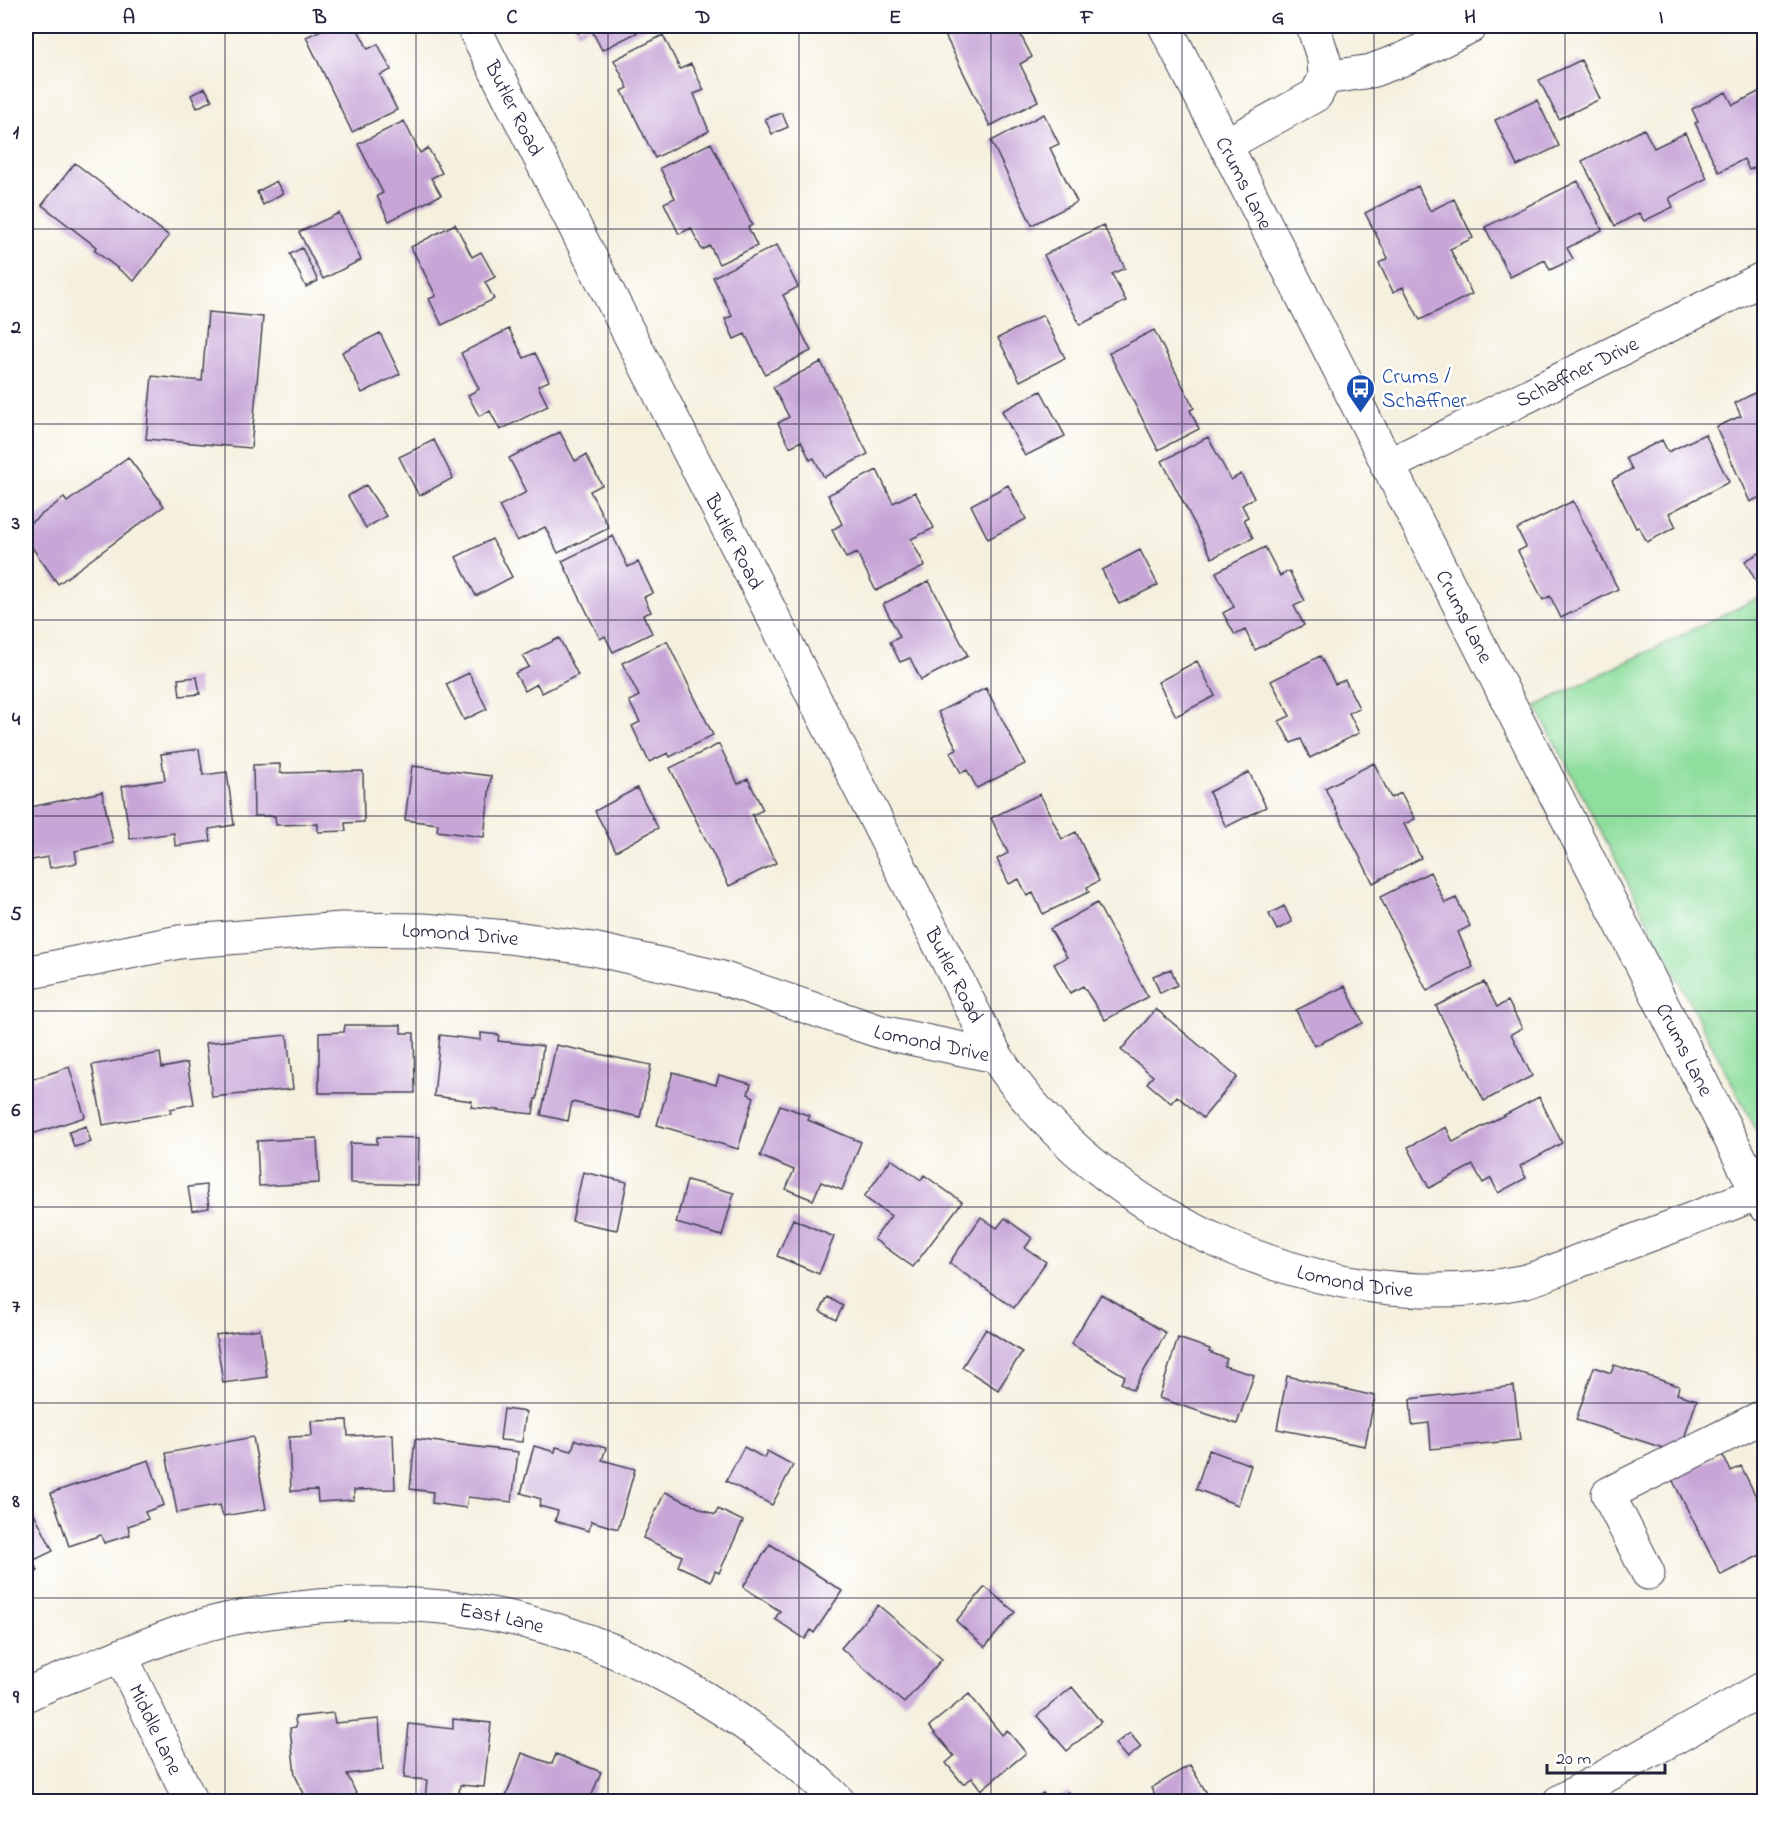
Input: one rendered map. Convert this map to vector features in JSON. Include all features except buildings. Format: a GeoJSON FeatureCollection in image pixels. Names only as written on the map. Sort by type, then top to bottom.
{"type":"FeatureCollection","features":[{"type":"Feature","properties":{"kind":"street","name":"Butler Road"},"geometry":{"type":"LineString","coordinates":[[473,26],[996,1056]]}},
{"type":"Feature","properties":{"kind":"street","name":"Crums Lane"},"geometry":{"type":"LineString","coordinates":[[1165,26],[1761,1199]]}},
{"type":"Feature","properties":{"kind":"street"},"geometry":{"type":"LineString","coordinates":[[1313,26],[1324,60],[1320,87]]}},
{"type":"Feature","properties":{"kind":"street"},"geometry":{"type":"LineString","coordinates":[[1225,145],[1320,87],[1406,58],[1472,26]]}},
{"type":"Feature","properties":{"kind":"street","name":"Schaffner Drive"},"geometry":{"type":"LineString","coordinates":[[1387,466],[1764,278]]}},
{"type":"Feature","properties":{"kind":"street","name":"Lomond Drive"},"geometry":{"type":"LineString","coordinates":[[26,973],[179,942],[341,929],[423,930],[508,937],[593,949],[719,977],[881,1032],[996,1056],[1019,1092],[1051,1128],[1088,1161],[1163,1213],[1212,1239],[1264,1260],[1314,1276],[1354,1284],[1416,1290],[1467,1289],[1523,1282],[1761,1199]]}},
{"type":"Feature","properties":{"kind":"street"},"geometry":{"type":"LineString","coordinates":[[1648,1573],[1608,1494],[1764,1416]]}},
{"type":"Feature","properties":{"kind":"street","name":"East Lane"},"geometry":{"type":"LineString","coordinates":[[26,1695],[194,1628],[274,1610],[373,1602],[442,1605],[503,1615],[562,1631],[620,1653],[676,1681],[730,1714],[782,1750],[839,1802]]}},
{"type":"Feature","properties":{"kind":"street","name":"Middle Lane"},"geometry":{"type":"LineString","coordinates":[[121,1656],[191,1802]]}},
{"type":"Feature","properties":{"kind":"street"},"geometry":{"type":"LineString","coordinates":[[1559,1802],[1764,1688]]}},
{"type":"Feature","properties":{"kind":"green space"},"geometry":{"type":"Polygon","coordinates":[[[1764,595],[1764,1145],[1536,706],[1764,595]]]}},
{"type":"Feature","properties":{"kind":"place","name":"Crums / Schaffner"},"geometry":{"type":"Point","coordinates":[1361,414]}}]}
